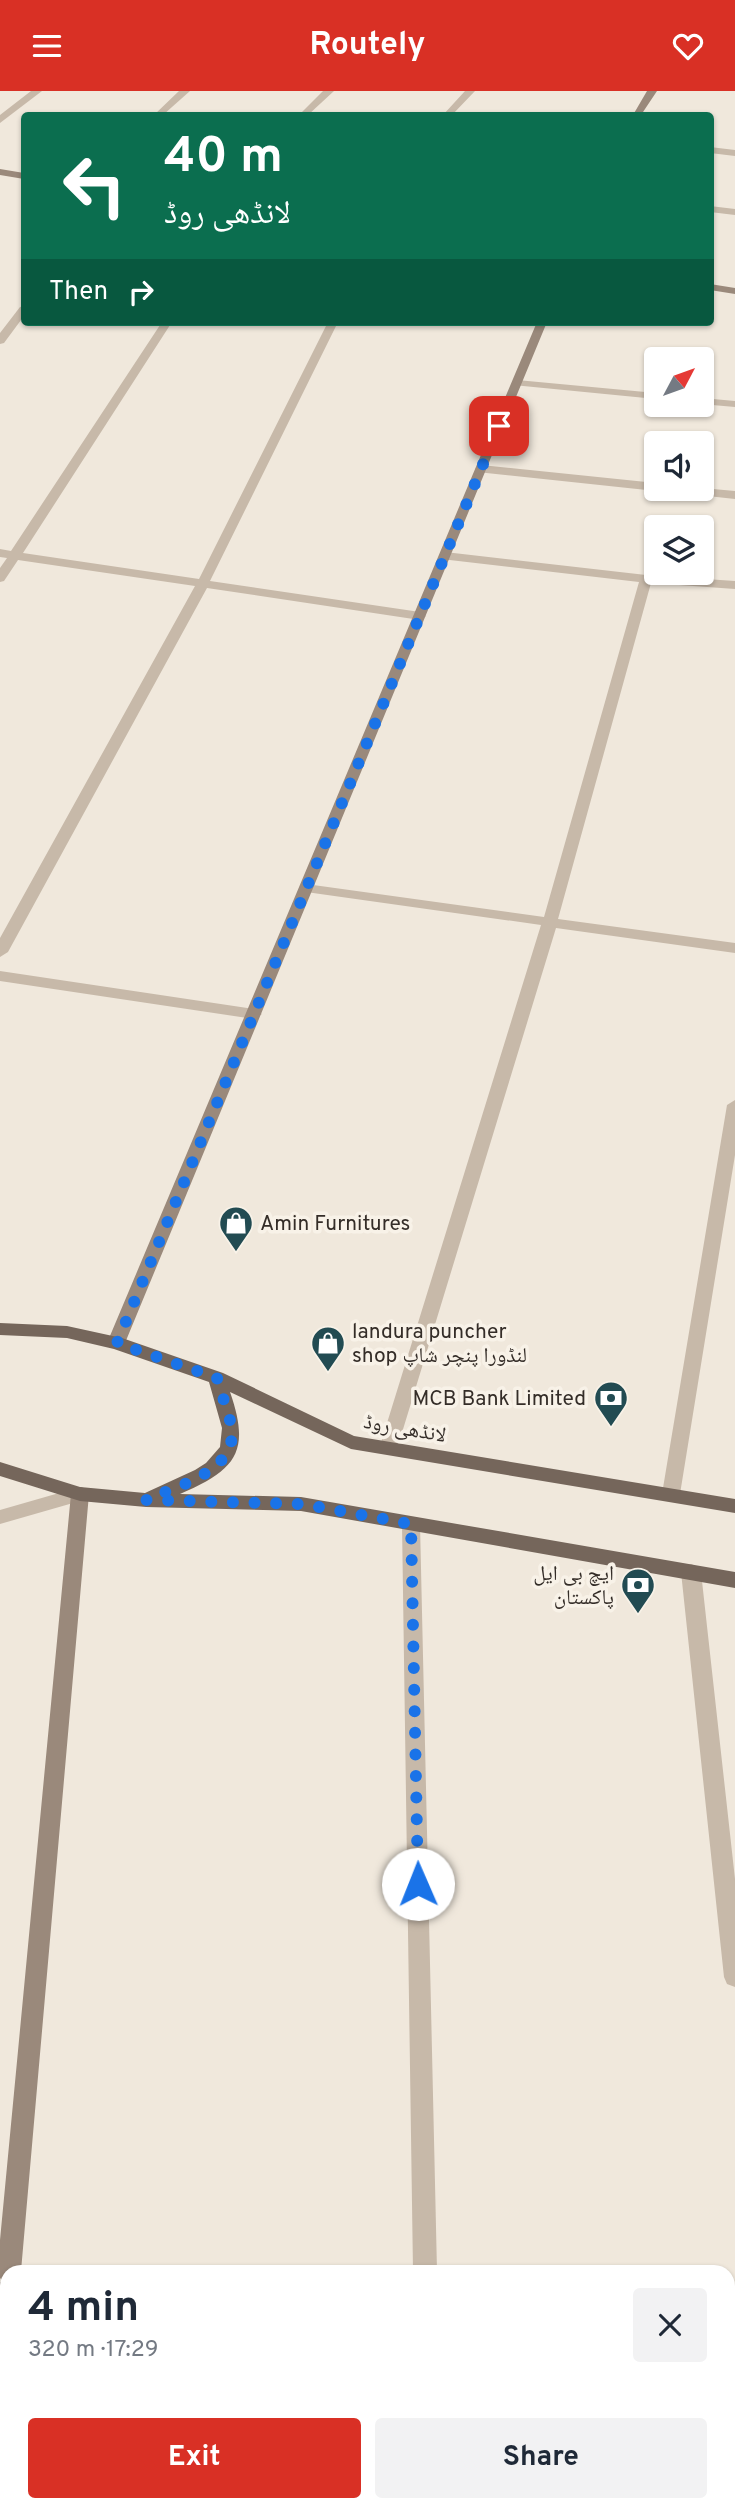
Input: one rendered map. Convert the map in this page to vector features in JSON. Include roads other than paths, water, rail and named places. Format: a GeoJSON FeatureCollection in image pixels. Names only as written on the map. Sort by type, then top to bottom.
{"type":"FeatureCollection","features":[{"type":"Feature","properties":{"kind":"main road","name":"لانڈھی روڈ"},"geometry":{"type":"LineString","coordinates":[[4,1333],[67,1332],[117,1343],[217,1378],[351,1442],[735,1506]]}},
{"type":"Feature","properties":{"kind":"main road"},"geometry":{"type":"LineString","coordinates":[[146,1500],[205,1472],[221,1461],[229,1448],[232,1434],[217,1378]]}},
{"type":"Feature","properties":{"kind":"main road"},"geometry":{"type":"LineString","coordinates":[[0,1469],[80,1494],[146,1500],[302,1504],[735,1580]]}},
{"type":"Feature","properties":{"kind":"street"},"geometry":{"type":"LineString","coordinates":[[0,120],[37,91]]}},
{"type":"Feature","properties":{"kind":"street"},"geometry":{"type":"LineString","coordinates":[[162,112],[186,91]]}},
{"type":"Feature","properties":{"kind":"street"},"geometry":{"type":"LineString","coordinates":[[306,112],[329,91]]}},
{"type":"Feature","properties":{"kind":"street"},"geometry":{"type":"LineString","coordinates":[[450,112],[470,91]]}},
{"type":"Feature","properties":{"kind":"street"},"geometry":{"type":"LineString","coordinates":[[639,112],[652,91]]}},
{"type":"Feature","properties":{"kind":"street"},"geometry":{"type":"LineString","coordinates":[[714,150],[735,153]]}},
{"type":"Feature","properties":{"kind":"street"},"geometry":{"type":"LineString","coordinates":[[0,172],[21,176]]}},
{"type":"Feature","properties":{"kind":"street"},"geometry":{"type":"LineString","coordinates":[[714,209],[735,212]]}},
{"type":"Feature","properties":{"kind":"street"},"geometry":{"type":"LineString","coordinates":[[714,288],[735,291]]}},
{"type":"Feature","properties":{"kind":"street"},"geometry":{"type":"LineString","coordinates":[[0,341],[21,313]]}},
{"type":"Feature","properties":{"kind":"street"},"geometry":{"type":"LineString","coordinates":[[0,578],[164,326]]}},
{"type":"Feature","properties":{"kind":"street"},"geometry":{"type":"LineString","coordinates":[[0,952],[203,583],[330,326]]}},
{"type":"Feature","properties":{"kind":"street"},"geometry":{"type":"LineString","coordinates":[[117,1343],[540,326]]}},
{"type":"Feature","properties":{"kind":"street"},"geometry":{"type":"LineString","coordinates":[[517,383],[644,396]]}},
{"type":"Feature","properties":{"kind":"street"},"geometry":{"type":"LineString","coordinates":[[714,402],[735,404]]}},
{"type":"Feature","properties":{"kind":"street"},"geometry":{"type":"LineString","coordinates":[[481,469],[644,486]]}},
{"type":"Feature","properties":{"kind":"street"},"geometry":{"type":"LineString","coordinates":[[714,493],[735,495]]}},
{"type":"Feature","properties":{"kind":"street"},"geometry":{"type":"LineString","coordinates":[[0,553],[420,616]]}},
{"type":"Feature","properties":{"kind":"street"},"geometry":{"type":"LineString","coordinates":[[445,556],[644,579]]}},
{"type":"Feature","properties":{"kind":"street"},"geometry":{"type":"LineString","coordinates":[[714,584],[735,585]]}},
{"type":"Feature","properties":{"kind":"street"},"geometry":{"type":"LineString","coordinates":[[388,1449],[550,921],[644,585]]}},
{"type":"Feature","properties":{"kind":"street"},"geometry":{"type":"LineString","coordinates":[[306,888],[735,948]]}},
{"type":"Feature","properties":{"kind":"street"},"geometry":{"type":"LineString","coordinates":[[0,976],[254,1014]]}},
{"type":"Feature","properties":{"kind":"street"},"geometry":{"type":"LineString","coordinates":[[671,1494],[735,1105]]}},
{"type":"Feature","properties":{"kind":"street"},"geometry":{"type":"LineString","coordinates":[[0,1517],[80,1494],[10,2265]]}},
{"type":"Feature","properties":{"kind":"street"},"geometry":{"type":"LineString","coordinates":[[411,1524],[425,2265]]}},
{"type":"Feature","properties":{"kind":"street"},"geometry":{"type":"LineString","coordinates":[[691,1572],[735,1977]]}},
{"type":"Feature","properties":{"kind":"place","name":"Amin Furnitures"},"geometry":{"type":"Point","coordinates":[236,1253]}},
{"type":"Feature","properties":{"kind":"place","name":"landura puncher shop لنڈورا پنچر شاپ"},"geometry":{"type":"Point","coordinates":[328,1373]}},
{"type":"Feature","properties":{"kind":"place","name":"MCB Bank Limited"},"geometry":{"type":"Point","coordinates":[611,1428]}},
{"type":"Feature","properties":{"kind":"place","name":"ایچ بی ایل پاکستان"},"geometry":{"type":"Point","coordinates":[638,1615]}}]}
